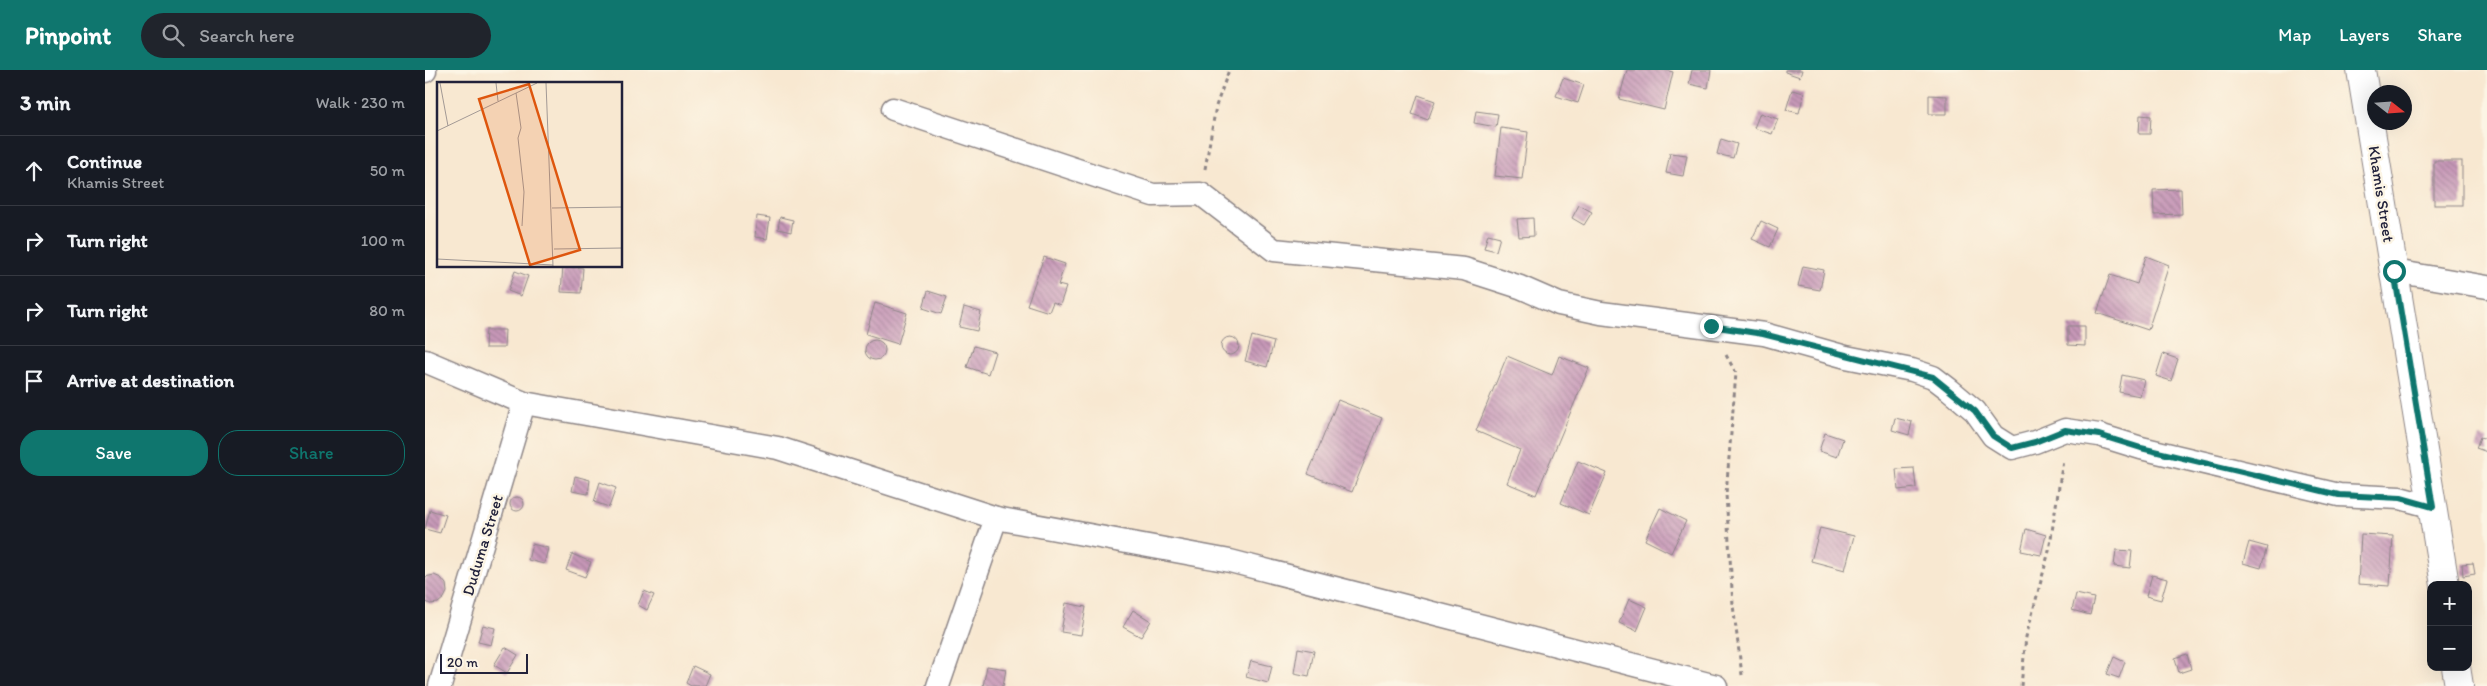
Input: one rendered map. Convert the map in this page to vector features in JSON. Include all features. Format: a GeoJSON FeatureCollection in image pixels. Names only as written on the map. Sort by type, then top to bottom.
{"type":"FeatureCollection","features":[{"type":"Feature","properties":{"kind":"street","name":"Khamis Street"},"geometry":{"type":"LineString","coordinates":[[2361,70],[2444,581]]}},
{"type":"Feature","properties":{"kind":"street"},"geometry":{"type":"LineString","coordinates":[[893,109],[1153,195],[1201,194],[1274,250],[1465,269],[1520,287],[1559,304],[1592,312],[1763,334],[1933,377],[1975,411],[1993,436],[2012,448],[2035,442],[2065,430],[2099,435],[2141,448],[2339,495],[2401,498],[2433,507]]}},
{"type":"Feature","properties":{"kind":"street"},"geometry":{"type":"LineString","coordinates":[[2394,271],[2487,287]]}},
{"type":"Feature","properties":{"kind":"street"},"geometry":{"type":"LineString","coordinates":[[425,361],[524,403],[778,448],[996,518],[1230,561],[1716,686]]}},
{"type":"Feature","properties":{"kind":"street","name":"Duduma Street"},"geometry":{"type":"LineString","coordinates":[[440,686],[524,403]]}},
{"type":"Feature","properties":{"kind":"street"},"geometry":{"type":"LineString","coordinates":[[938,686],[996,518]]}},
{"type":"Feature","properties":{"kind":"street"},"geometry":{"type":"LineString","coordinates":[[2457,671],[2459,686]]}},
{"type":"Feature","properties":{"kind":"path"},"geometry":{"type":"LineString","coordinates":[[1201,194],[1216,106],[1229,70]]}},
{"type":"Feature","properties":{"kind":"path"},"geometry":{"type":"LineString","coordinates":[[1711,326],[1736,373],[1726,494],[1733,605],[1742,678]]}},
{"type":"Feature","properties":{"kind":"path"},"geometry":{"type":"LineString","coordinates":[[2021,686],[2026,637],[2049,551],[2065,430]]}},
{"type":"Feature","properties":{"kind":"building"},"geometry":{"type":"Polygon","coordinates":[[[1627,70],[1665,70],[1673,72],[1664,110],[1619,99],[1627,70]]]}},
{"type":"Feature","properties":{"kind":"building"},"geometry":{"type":"Polygon","coordinates":[[[1692,70],[1711,70],[1708,88],[1689,84],[1692,70]]]}},
{"type":"Feature","properties":{"kind":"building"},"geometry":{"type":"Polygon","coordinates":[[[1785,70],[1802,70],[1800,77],[1785,72],[1785,70]]]}},
{"type":"Feature","properties":{"kind":"building"},"geometry":{"type":"Polygon","coordinates":[[[1563,78],[1584,85],[1578,103],[1556,96],[1563,78]]]}},
{"type":"Feature","properties":{"kind":"building"},"geometry":{"type":"Polygon","coordinates":[[[1792,90],[1804,93],[1799,113],[1786,110],[1792,90]]]}},
{"type":"Feature","properties":{"kind":"building"},"geometry":{"type":"Polygon","coordinates":[[[1418,95],[1435,101],[1428,120],[1412,114],[1418,95]]]}},
{"type":"Feature","properties":{"kind":"building"},"geometry":{"type":"Polygon","coordinates":[[[1929,95],[1947,96],[1947,114],[1929,114],[1929,95]]]}},
{"type":"Feature","properties":{"kind":"building"},"geometry":{"type":"Polygon","coordinates":[[[1476,111],[1498,114],[1496,127],[1474,123],[1476,111]]]}},
{"type":"Feature","properties":{"kind":"building"},"geometry":{"type":"Polygon","coordinates":[[[1760,113],[1778,119],[1772,134],[1754,128],[1760,113]]]}},
{"type":"Feature","properties":{"kind":"building"},"geometry":{"type":"Polygon","coordinates":[[[2140,115],[2151,116],[2150,134],[2139,134],[2140,115]]]}},
{"type":"Feature","properties":{"kind":"building"},"geometry":{"type":"Polygon","coordinates":[[[1501,128],[1528,132],[1522,179],[1495,176],[1501,128]]]}},
{"type":"Feature","properties":{"kind":"building"},"geometry":{"type":"Polygon","coordinates":[[[1721,139],[1737,144],[1733,158],[1717,154],[1721,139]]]}},
{"type":"Feature","properties":{"kind":"building"},"geometry":{"type":"Polygon","coordinates":[[[1670,153],[1687,155],[1683,176],[1666,173],[1670,153]]]}},
{"type":"Feature","properties":{"kind":"building"},"geometry":{"type":"Polygon","coordinates":[[[2434,161],[2462,161],[2462,205],[2434,205],[2434,161]]]}},
{"type":"Feature","properties":{"kind":"building"},"geometry":{"type":"Polygon","coordinates":[[[2181,189],[2182,214],[2154,215],[2153,190],[2181,189]]]}},
{"type":"Feature","properties":{"kind":"building"},"geometry":{"type":"Polygon","coordinates":[[[1579,205],[1592,212],[1584,225],[1572,218],[1579,205]]]}},
{"type":"Feature","properties":{"kind":"building"},"geometry":{"type":"Polygon","coordinates":[[[757,216],[770,218],[767,239],[755,237],[757,216]]]}},
{"type":"Feature","properties":{"kind":"building"},"geometry":{"type":"Polygon","coordinates":[[[780,217],[793,220],[791,232],[778,229],[780,217]]]}},
{"type":"Feature","properties":{"kind":"building"},"geometry":{"type":"Polygon","coordinates":[[[1533,218],[1534,236],[1519,237],[1517,219],[1533,218]]]}},
{"type":"Feature","properties":{"kind":"building"},"geometry":{"type":"Polygon","coordinates":[[[1761,221],[1778,229],[1770,247],[1752,239],[1761,221]]]}},
{"type":"Feature","properties":{"kind":"building"},"geometry":{"type":"Polygon","coordinates":[[[1488,234],[1500,237],[1496,251],[1484,248],[1488,234]]]}},
{"type":"Feature","properties":{"kind":"building"},"geometry":{"type":"Polygon","coordinates":[[[2146,256],[2169,265],[2148,330],[2097,313],[2110,275],[2137,284],[2146,256]]]}},
{"type":"Feature","properties":{"kind":"building"},"geometry":{"type":"Polygon","coordinates":[[[1044,257],[1065,264],[1058,285],[1066,287],[1060,305],[1053,302],[1049,312],[1027,305],[1044,257]]]}},
{"type":"Feature","properties":{"kind":"building"},"geometry":{"type":"Polygon","coordinates":[[[1803,266],[1824,270],[1820,290],[1798,286],[1803,266]]]}},
{"type":"Feature","properties":{"kind":"building"},"geometry":{"type":"Polygon","coordinates":[[[563,268],[583,268],[581,293],[561,292],[563,268]]]}},
{"type":"Feature","properties":{"kind":"building"},"geometry":{"type":"Polygon","coordinates":[[[515,271],[528,276],[521,296],[508,291],[515,271]]]}},
{"type":"Feature","properties":{"kind":"building"},"geometry":{"type":"Polygon","coordinates":[[[928,291],[947,297],[941,314],[923,308],[928,291]]]}},
{"type":"Feature","properties":{"kind":"building"},"geometry":{"type":"Polygon","coordinates":[[[875,303],[907,313],[898,344],[866,334],[875,303]]]}},
{"type":"Feature","properties":{"kind":"building"},"geometry":{"type":"Polygon","coordinates":[[[964,307],[981,312],[977,331],[959,327],[964,307]]]}},
{"type":"Feature","properties":{"kind":"building"},"geometry":{"type":"Polygon","coordinates":[[[2068,326],[2085,326],[2085,346],[2068,345],[2068,326]]]}},
{"type":"Feature","properties":{"kind":"building"},"geometry":{"type":"Polygon","coordinates":[[[486,330],[505,330],[504,348],[485,348],[486,330]]]}},
{"type":"Feature","properties":{"kind":"building"},"geometry":{"type":"Polygon","coordinates":[[[1252,336],[1274,342],[1267,367],[1245,361],[1252,336]]]}},
{"type":"Feature","properties":{"kind":"building"},"geometry":{"type":"Polygon","coordinates":[[[1230,337],[1236,340],[1239,346],[1236,352],[1230,355],[1224,352],[1221,346],[1224,340],[1230,337]]]}},
{"type":"Feature","properties":{"kind":"building"},"geometry":{"type":"Polygon","coordinates":[[[875,340],[882,343],[885,350],[882,357],[875,360],[868,357],[865,350],[868,343],[875,340]]]}},
{"type":"Feature","properties":{"kind":"building"},"geometry":{"type":"Polygon","coordinates":[[[974,346],[995,352],[988,374],[967,367],[974,346]]]}},
{"type":"Feature","properties":{"kind":"building"},"geometry":{"type":"Polygon","coordinates":[[[2163,354],[2178,359],[2171,381],[2156,376],[2163,354]]]}},
{"type":"Feature","properties":{"kind":"building"},"geometry":{"type":"Polygon","coordinates":[[[1507,356],[1552,375],[1559,356],[1589,368],[1536,495],[1507,483],[1520,450],[1476,431],[1507,356]]]}},
{"type":"Feature","properties":{"kind":"building"},"geometry":{"type":"Polygon","coordinates":[[[2122,375],[2144,380],[2140,396],[2119,392],[2122,375]]]}},
{"type":"Feature","properties":{"kind":"building"},"geometry":{"type":"Polygon","coordinates":[[[1338,400],[1382,418],[1352,492],[1308,474],[1338,400]]]}},
{"type":"Feature","properties":{"kind":"building"},"geometry":{"type":"Polygon","coordinates":[[[1895,418],[1912,422],[1909,435],[1892,430],[1895,418]]]}},
{"type":"Feature","properties":{"kind":"building"},"geometry":{"type":"Polygon","coordinates":[[[1825,433],[1843,439],[1837,457],[1819,451],[1825,433]]]}},
{"type":"Feature","properties":{"kind":"building"},"geometry":{"type":"Polygon","coordinates":[[[2480,437],[2487,439],[2487,452],[2476,448],[2480,437]]]}},
{"type":"Feature","properties":{"kind":"building"},"geometry":{"type":"Polygon","coordinates":[[[1578,461],[1607,473],[1589,515],[1561,503],[1578,461]]]}},
{"type":"Feature","properties":{"kind":"building"},"geometry":{"type":"Polygon","coordinates":[[[1914,468],[1916,488],[1898,490],[1896,469],[1914,468]]]}},
{"type":"Feature","properties":{"kind":"building"},"geometry":{"type":"Polygon","coordinates":[[[575,476],[590,480],[588,494],[572,491],[575,476]]]}},
{"type":"Feature","properties":{"kind":"building"},"geometry":{"type":"Polygon","coordinates":[[[600,482],[616,488],[609,507],[594,502],[600,482]]]}},
{"type":"Feature","properties":{"kind":"building"},"geometry":{"type":"Polygon","coordinates":[[[517,497],[522,499],[524,504],[522,509],[517,511],[512,509],[510,504],[512,499],[517,497]]]}},
{"type":"Feature","properties":{"kind":"building"},"geometry":{"type":"Polygon","coordinates":[[[1660,508],[1686,521],[1671,553],[1645,540],[1660,508]]]}},
{"type":"Feature","properties":{"kind":"building"},"geometry":{"type":"Polygon","coordinates":[[[430,510],[446,515],[440,533],[425,529],[430,510]]]}},
{"type":"Feature","properties":{"kind":"building"},"geometry":{"type":"Polygon","coordinates":[[[1820,528],[1854,536],[1845,570],[1811,561],[1820,528]]]}},
{"type":"Feature","properties":{"kind":"building"},"geometry":{"type":"Polygon","coordinates":[[[2026,529],[2046,535],[2041,555],[2021,551],[2026,529]]]}},
{"type":"Feature","properties":{"kind":"building"},"geometry":{"type":"Polygon","coordinates":[[[2361,534],[2393,536],[2390,586],[2358,584],[2361,534]]]}},
{"type":"Feature","properties":{"kind":"building"},"geometry":{"type":"Polygon","coordinates":[[[2249,542],[2267,547],[2261,568],[2243,563],[2249,542]]]}},
{"type":"Feature","properties":{"kind":"building"},"geometry":{"type":"Polygon","coordinates":[[[532,544],[548,548],[544,564],[528,560],[532,544]]]}},
{"type":"Feature","properties":{"kind":"building"},"geometry":{"type":"Polygon","coordinates":[[[2116,550],[2132,551],[2130,568],[2114,566],[2116,550]]]}},
{"type":"Feature","properties":{"kind":"building"},"geometry":{"type":"Polygon","coordinates":[[[572,554],[591,562],[585,577],[566,570],[572,554]]]}},
{"type":"Feature","properties":{"kind":"building"},"geometry":{"type":"Polygon","coordinates":[[[2473,563],[2475,574],[2463,576],[2462,564],[2473,563]]]}},
{"type":"Feature","properties":{"kind":"building"},"geometry":{"type":"Polygon","coordinates":[[[434,575],[441,578],[446,584],[447,592],[438,603],[430,604],[425,601],[425,577],[434,575]]]}},
{"type":"Feature","properties":{"kind":"building"},"geometry":{"type":"Polygon","coordinates":[[[2152,575],[2167,579],[2161,600],[2146,596],[2152,575]]]}},
{"type":"Feature","properties":{"kind":"building"},"geometry":{"type":"Polygon","coordinates":[[[644,591],[654,595],[647,610],[638,605],[644,591]]]}},
{"type":"Feature","properties":{"kind":"building"},"geometry":{"type":"Polygon","coordinates":[[[2076,594],[2094,598],[2090,615],[2072,610],[2076,594]]]}},
{"type":"Feature","properties":{"kind":"building"},"geometry":{"type":"Polygon","coordinates":[[[1629,599],[1647,607],[1637,631],[1619,623],[1629,599]]]}},
{"type":"Feature","properties":{"kind":"building"},"geometry":{"type":"Polygon","coordinates":[[[1066,603],[1086,607],[1081,635],[1061,632],[1066,603]]]}},
{"type":"Feature","properties":{"kind":"building"},"geometry":{"type":"Polygon","coordinates":[[[1133,610],[1151,621],[1141,637],[1123,627],[1133,610]]]}},
{"type":"Feature","properties":{"kind":"building"},"geometry":{"type":"Polygon","coordinates":[[[483,625],[495,628],[491,645],[478,642],[483,625]]]}},
{"type":"Feature","properties":{"kind":"building"},"geometry":{"type":"Polygon","coordinates":[[[505,647],[518,655],[507,673],[494,665],[505,647]]]}},
{"type":"Feature","properties":{"kind":"building"},"geometry":{"type":"Polygon","coordinates":[[[1298,648],[1314,651],[1309,676],[1294,673],[1298,648]]]}},
{"type":"Feature","properties":{"kind":"building"},"geometry":{"type":"Polygon","coordinates":[[[2187,654],[2191,669],[2179,673],[2175,658],[2187,654]]]}},
{"type":"Feature","properties":{"kind":"building"},"geometry":{"type":"Polygon","coordinates":[[[2114,657],[2125,662],[2119,678],[2107,674],[2114,657]]]}},
{"type":"Feature","properties":{"kind":"building"},"geometry":{"type":"Polygon","coordinates":[[[1251,661],[1272,666],[1268,683],[1246,677],[1251,661]]]}},
{"type":"Feature","properties":{"kind":"building"},"geometry":{"type":"Polygon","coordinates":[[[693,666],[710,674],[705,686],[691,686],[686,683],[693,666]]]}},
{"type":"Feature","properties":{"kind":"building"},"geometry":{"type":"Polygon","coordinates":[[[987,666],[1006,669],[1003,686],[983,686],[987,666]]]}},
{"type":"Feature","properties":{"kind":"route"},"geometry":{"type":"LineString","coordinates":[[1711,326],[1763,334],[1845,357],[1912,370],[1933,377],[1975,411],[1993,436],[2012,448],[2035,442],[2065,430],[2099,435],[2141,448],[2270,477],[2339,495],[2401,498],[2433,507],[2394,271]]}}]}
